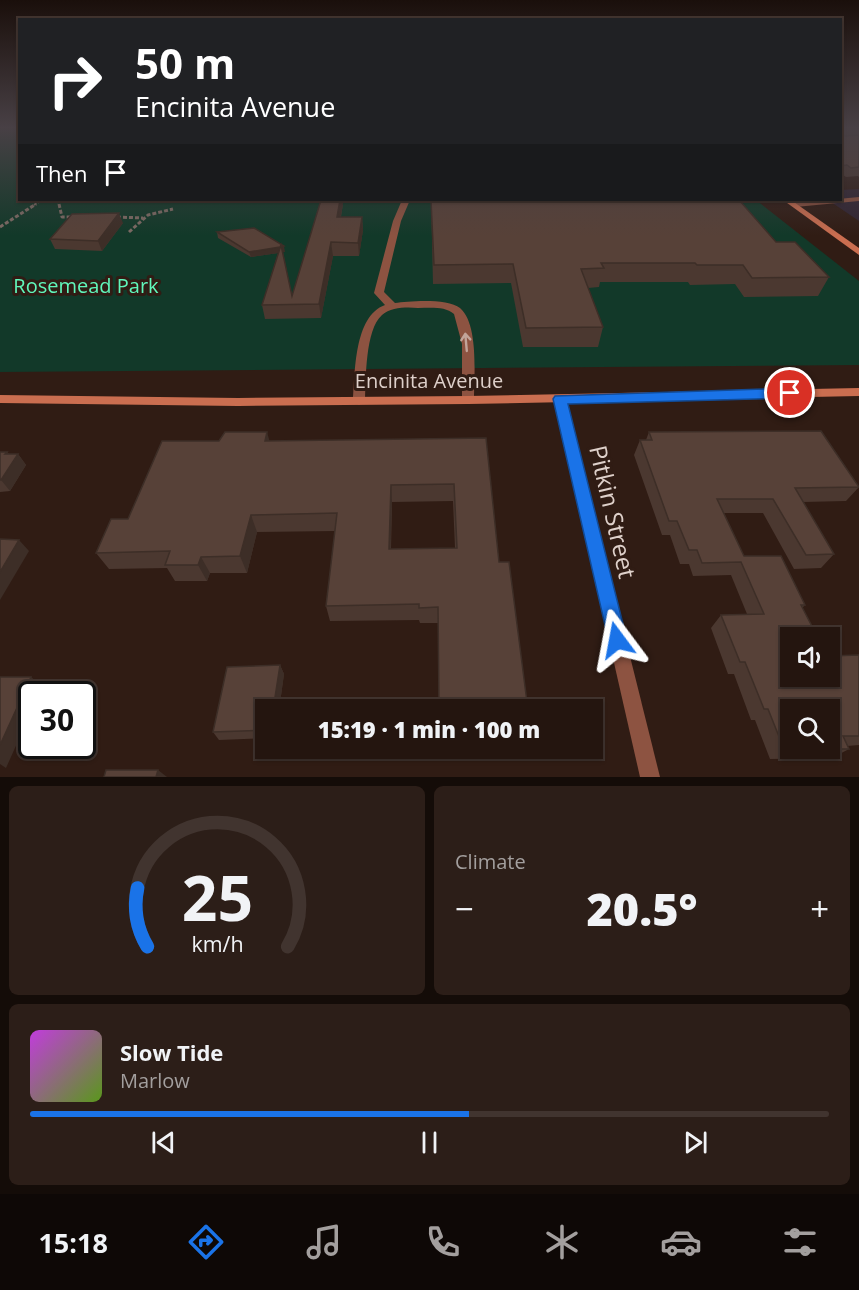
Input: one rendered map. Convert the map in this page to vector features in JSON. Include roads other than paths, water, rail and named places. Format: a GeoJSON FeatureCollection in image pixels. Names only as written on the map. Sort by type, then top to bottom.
{"type":"FeatureCollection","features":[{"type":"Feature","properties":{"kind":"street"},"geometry":{"type":"LineString","coordinates":[[842,200],[859,199]]}},
{"type":"Feature","properties":{"kind":"street"},"geometry":{"type":"LineString","coordinates":[[392,306],[379,293],[395,230],[406,201]]}},
{"type":"Feature","properties":{"kind":"street"},"geometry":{"type":"LineString","coordinates":[[791,202],[814,201]]}},
{"type":"Feature","properties":{"kind":"street"},"geometry":{"type":"LineString","coordinates":[[791,202],[859,252]]}},
{"type":"Feature","properties":{"kind":"street"},"geometry":{"type":"LineString","coordinates":[[359,401],[369,324],[380,311],[392,306],[424,305],[457,310],[467,338],[468,400]]}},
{"type":"Feature","properties":{"kind":"street","name":"Encinita Avenue"},"geometry":{"type":"LineString","coordinates":[[0,399],[359,401],[859,392]]}},
{"type":"Feature","properties":{"kind":"street","name":"Pitkin Street"},"geometry":{"type":"LineString","coordinates":[[560,399],[650,777]]}},
{"type":"Feature","properties":{"kind":"park label","name":"Rosemead Park"},"geometry":{"type":"Point","coordinates":[86,286]}}]}
